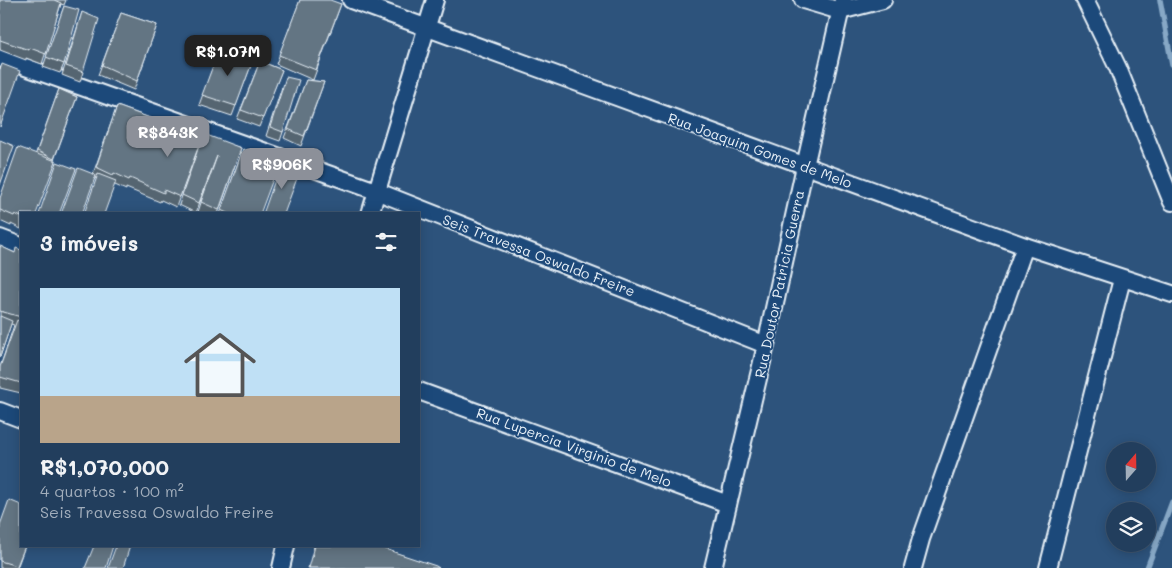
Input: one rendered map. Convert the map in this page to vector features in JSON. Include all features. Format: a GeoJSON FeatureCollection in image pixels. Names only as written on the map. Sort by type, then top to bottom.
{"type":"FeatureCollection","features":[{"type":"Feature","properties":{"kind":"street","name":"Rua Joaquim Gomes de Melo"},"geometry":{"type":"LineString","coordinates":[[350,0],[1025,246],[1172,294]]}},
{"type":"Feature","properties":{"kind":"street"},"geometry":{"type":"LineString","coordinates":[[371,212],[435,0]]}},
{"type":"Feature","properties":{"kind":"street"},"geometry":{"type":"LineString","coordinates":[[803,0],[841,6],[883,0]]}},
{"type":"Feature","properties":{"kind":"street"},"geometry":{"type":"LineString","coordinates":[[1085,0],[1118,68],[1172,202]]}},
{"type":"Feature","properties":{"kind":"street","name":"Rua Doutor Patricia Guerra"},"geometry":{"type":"LineString","coordinates":[[713,568],[766,345],[841,6]]}},
{"type":"Feature","properties":{"kind":"street","name":"Seis Travessa Oswaldo Freire"},"geometry":{"type":"LineString","coordinates":[[0,58],[376,191],[766,345]]}},
{"type":"Feature","properties":{"kind":"street"},"geometry":{"type":"LineString","coordinates":[[0,238],[20,246]]}},
{"type":"Feature","properties":{"kind":"street"},"geometry":{"type":"LineString","coordinates":[[913,568],[921,539],[1025,246]]}},
{"type":"Feature","properties":{"kind":"street"},"geometry":{"type":"LineString","coordinates":[[1048,568],[1122,279]]}},
{"type":"Feature","properties":{"kind":"street","name":"Rua Lupercia Virginio de Melo"},"geometry":{"type":"LineString","coordinates":[[420,391],[728,504]]}},
{"type":"Feature","properties":{"kind":"street"},"geometry":{"type":"LineString","coordinates":[[0,411],[20,419]]}},
{"type":"Feature","properties":{"kind":"street"},"geometry":{"type":"LineString","coordinates":[[281,568],[286,547]]}},
{"type":"Feature","properties":{"kind":"building"},"geometry":{"type":"Polygon","coordinates":[[[0,0],[54,0],[61,3],[46,54],[0,40],[0,0]]]}},
{"type":"Feature","properties":{"kind":"building"},"geometry":{"type":"Polygon","coordinates":[[[300,0],[330,0],[341,4],[316,70],[279,55],[300,0]]]}},
{"type":"Feature","properties":{"kind":"building"},"geometry":{"type":"Polygon","coordinates":[[[64,6],[79,10],[64,64],[46,57],[64,6]]]}},
{"type":"Feature","properties":{"kind":"building"},"geometry":{"type":"Polygon","coordinates":[[[82,12],[99,19],[83,72],[66,66],[82,12]]]}},
{"type":"Feature","properties":{"kind":"building"},"geometry":{"type":"Polygon","coordinates":[[[121,13],[157,25],[137,81],[102,65],[121,13]]]}},
{"type":"Feature","properties":{"kind":"building"},"geometry":{"type":"Polygon","coordinates":[[[220,47],[253,60],[236,106],[202,95],[220,47]]]}},
{"type":"Feature","properties":{"kind":"building"},"geometry":{"type":"Polygon","coordinates":[[[260,61],[282,70],[263,118],[241,110],[260,61]]]}},
{"type":"Feature","properties":{"kind":"building"},"geometry":{"type":"Polygon","coordinates":[[[2,64],[20,71],[0,127],[0,70],[2,64]]]}},
{"type":"Feature","properties":{"kind":"building"},"geometry":{"type":"Polygon","coordinates":[[[286,77],[299,80],[283,132],[270,127],[286,77]]]}},
{"type":"Feature","properties":{"kind":"building"},"geometry":{"type":"Polygon","coordinates":[[[306,80],[324,82],[304,136],[288,129],[306,80]]]}},
{"type":"Feature","properties":{"kind":"building"},"geometry":{"type":"Polygon","coordinates":[[[59,89],[77,97],[54,159],[37,151],[59,89]]]}},
{"type":"Feature","properties":{"kind":"building"},"geometry":{"type":"Polygon","coordinates":[[[117,106],[183,130],[184,128],[204,134],[241,148],[219,210],[201,202],[217,156],[199,203],[182,195],[201,140],[180,197],[164,190],[164,193],[130,178],[129,180],[114,173],[113,175],[96,167],[117,106]]]}},
{"type":"Feature","properties":{"kind":"building"},"geometry":{"type":"Polygon","coordinates":[[[0,140],[14,146],[0,185],[0,140]]]}},
{"type":"Feature","properties":{"kind":"building"},"geometry":{"type":"Polygon","coordinates":[[[18,147],[56,161],[37,212],[20,212],[20,216],[15,214],[14,216],[0,210],[0,198],[18,147]]]}},
{"type":"Feature","properties":{"kind":"building"},"geometry":{"type":"Polygon","coordinates":[[[243,149],[279,163],[261,212],[225,212],[221,210],[243,149]]]}},
{"type":"Feature","properties":{"kind":"building"},"geometry":{"type":"Polygon","coordinates":[[[57,162],[76,169],[60,212],[40,212],[57,162]]]}},
{"type":"Feature","properties":{"kind":"building"},"geometry":{"type":"Polygon","coordinates":[[[281,163],[300,170],[285,212],[264,212],[281,163]]]}},
{"type":"Feature","properties":{"kind":"building"},"geometry":{"type":"Polygon","coordinates":[[[78,168],[96,175],[83,212],[62,212],[78,168]]]}},
{"type":"Feature","properties":{"kind":"building"},"geometry":{"type":"Polygon","coordinates":[[[98,174],[116,181],[105,212],[85,212],[98,174]]]}},
{"type":"Feature","properties":{"kind":"building"},"geometry":{"type":"Polygon","coordinates":[[[0,246],[15,253],[16,248],[20,250],[20,317],[0,311],[0,246]]]}},
{"type":"Feature","properties":{"kind":"building"},"geometry":{"type":"Polygon","coordinates":[[[0,316],[12,321],[0,357],[0,316]]]}},
{"type":"Feature","properties":{"kind":"building"},"geometry":{"type":"Polygon","coordinates":[[[17,320],[20,322],[20,383],[0,377],[0,367],[17,320]]]}},
{"type":"Feature","properties":{"kind":"building"},"geometry":{"type":"Polygon","coordinates":[[[9,500],[20,505],[20,547],[25,547],[17,566],[0,561],[0,525],[9,500]]]}},
{"type":"Feature","properties":{"kind":"building"},"geometry":{"type":"Polygon","coordinates":[[[94,547],[113,547],[106,568],[85,568],[94,547]]]}},
{"type":"Feature","properties":{"kind":"building"},"geometry":{"type":"Polygon","coordinates":[[[116,547],[130,547],[123,568],[108,568],[116,547]]]}},
{"type":"Feature","properties":{"kind":"building"},"geometry":{"type":"Polygon","coordinates":[[[315,547],[379,547],[439,568],[309,568],[315,547]]]}},
{"type":"Feature","properties":{"kind":"waterway"},"geometry":{"type":"LineString","coordinates":[[1160,0],[1172,65]]}},
{"type":"Feature","properties":{"kind":"waterway"},"geometry":{"type":"LineString","coordinates":[[1147,568],[1172,502]]}}]}
